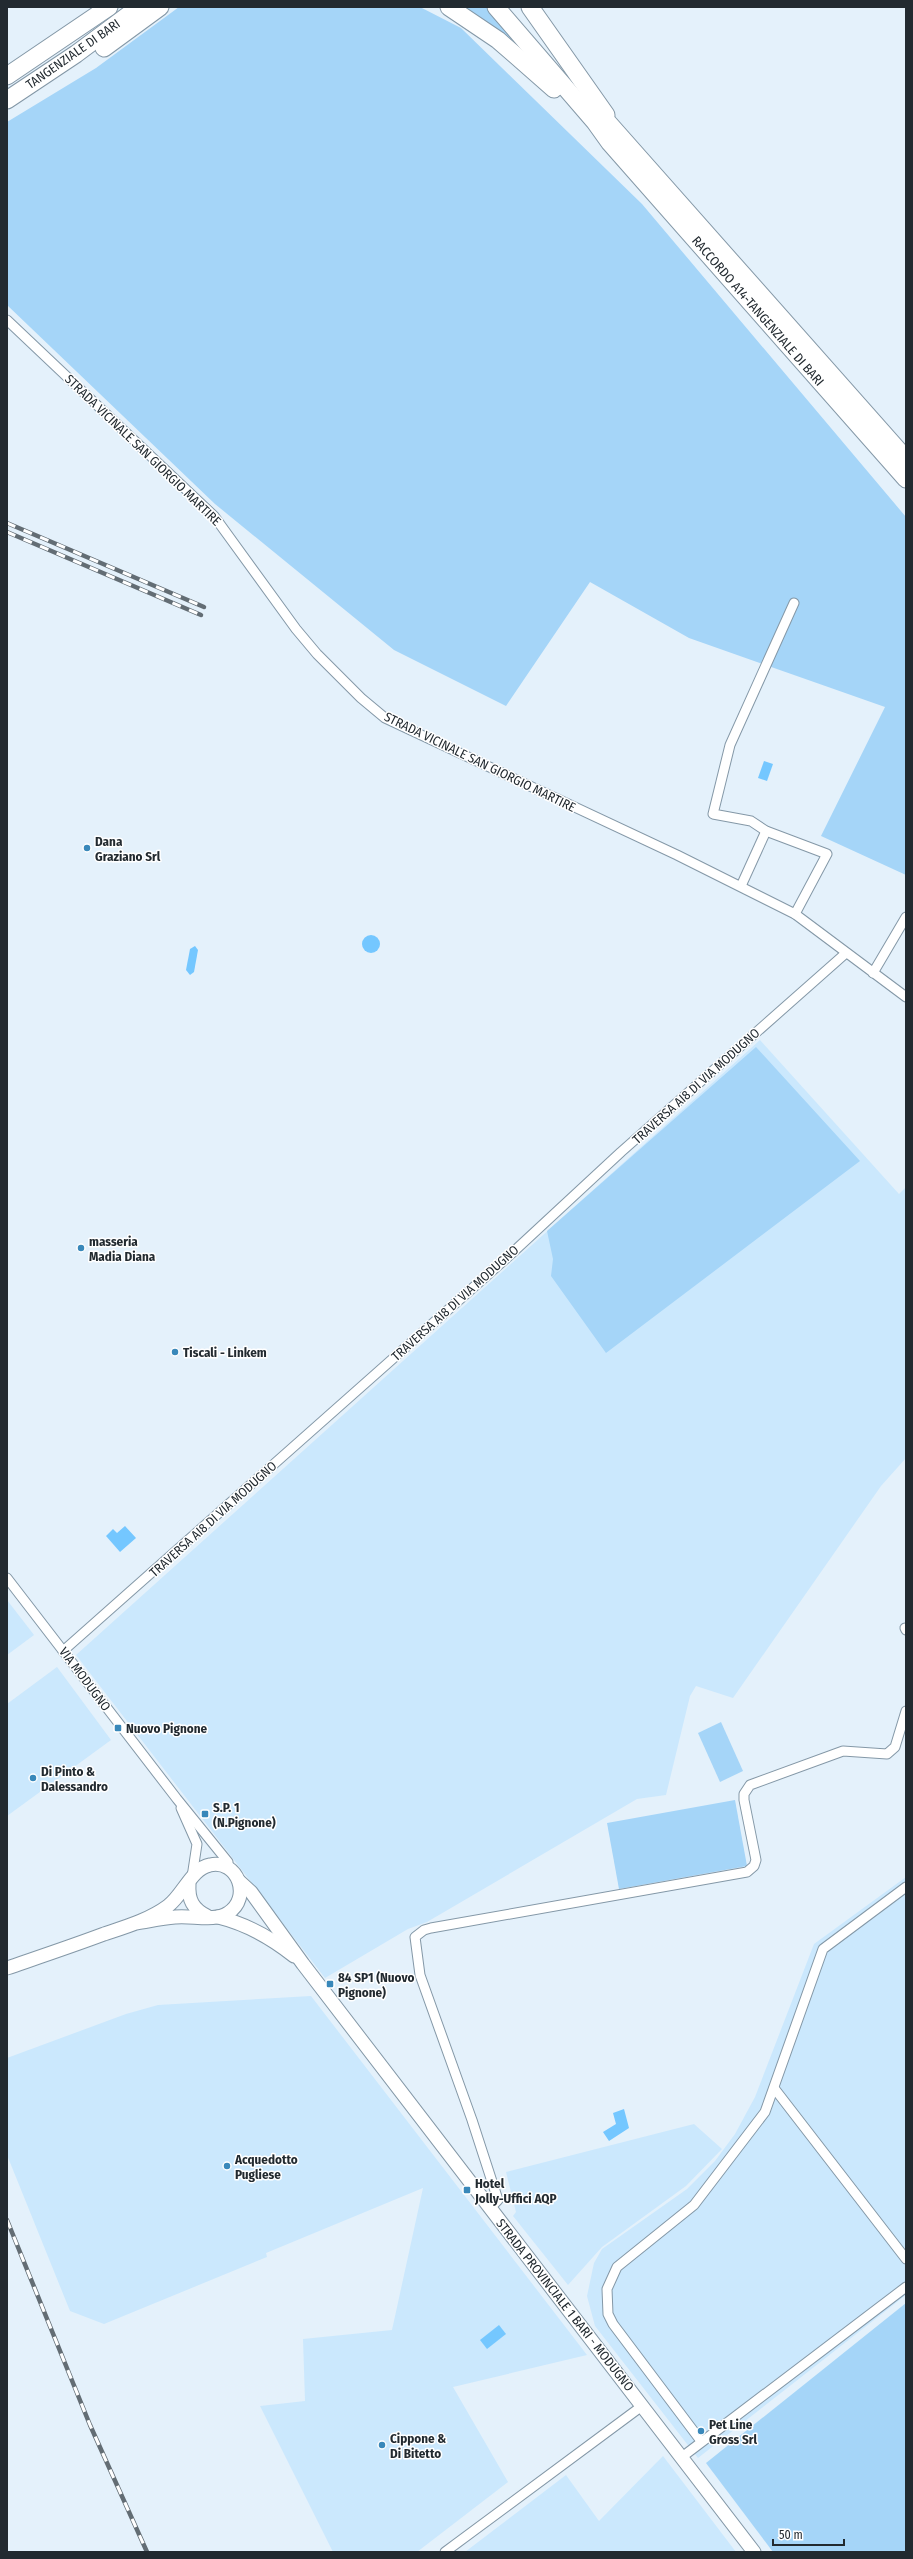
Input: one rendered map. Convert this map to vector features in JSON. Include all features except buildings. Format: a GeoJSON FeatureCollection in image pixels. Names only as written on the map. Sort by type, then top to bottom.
{"type":"FeatureCollection","features":[{"type":"Feature","properties":{"kind":"highway","name":"TANGENZIALE DI BARI"},"geometry":{"type":"LineString","coordinates":[[7,76],[109,7]]}},
{"type":"Feature","properties":{"kind":"highway","name":"TANGENZIALE DI BARI"},"geometry":{"type":"LineString","coordinates":[[7,100],[76,54],[139,7]]}},
{"type":"Feature","properties":{"kind":"highway"},"geometry":{"type":"LineString","coordinates":[[76,54],[104,48],[160,7]]}},
{"type":"Feature","properties":{"kind":"highway"},"geometry":{"type":"LineString","coordinates":[[449,7],[520,58],[614,137]]}},
{"type":"Feature","properties":{"kind":"highway"},"geometry":{"type":"LineString","coordinates":[[496,7],[595,122],[614,137]]}},
{"type":"Feature","properties":{"kind":"highway"},"geometry":{"type":"LineString","coordinates":[[508,7],[614,137]]}},
{"type":"Feature","properties":{"kind":"highway"},"geometry":{"type":"LineString","coordinates":[[530,7],[614,137]]}},
{"type":"Feature","properties":{"kind":"highway","name":"RACCORDO A14-TANGENZIALE DI BARI"},"geometry":{"type":"LineString","coordinates":[[614,137],[906,459]]}},
{"type":"Feature","properties":{"kind":"highway","name":"RACCORDO A14-TANGENZIALE DI BARI"},"geometry":{"type":"LineString","coordinates":[[614,137],[906,479]]}},
{"type":"Feature","properties":{"kind":"street","name":"STRADA VICINALE SAN GIORGIO MARTIRE"},"geometry":{"type":"LineString","coordinates":[[7,320],[214,516],[300,634],[338,676],[385,718],[740,886],[795,914],[906,997]]}},
{"type":"Feature","properties":{"kind":"street"},"geometry":{"type":"LineString","coordinates":[[794,603],[730,745],[713,814],[744,819],[766,831],[827,854],[795,914]]}},
{"type":"Feature","properties":{"kind":"street"},"geometry":{"type":"LineString","coordinates":[[740,886],[766,831]]}},
{"type":"Feature","properties":{"kind":"street"},"geometry":{"type":"LineString","coordinates":[[873,973],[903,927],[906,917]]}},
{"type":"Feature","properties":{"kind":"street","name":"TRAVERSA AI8 DI VIA MODUGNO"},"geometry":{"type":"LineString","coordinates":[[63,1651],[511,1254],[621,1152],[846,953]]}},
{"type":"Feature","properties":{"kind":"street","name":"VIA MODUGNO"},"geometry":{"type":"LineString","coordinates":[[7,1578],[177,1799],[195,1818],[228,1862],[228,1868]]}},
{"type":"Feature","properties":{"kind":"street"},"geometry":{"type":"LineString","coordinates":[[490,2208],[498,2200],[472,2120],[420,1975],[415,1937],[424,1930],[431,1928],[747,1872],[754,1866],[756,1860],[744,1800],[744,1794],[750,1786],[843,1752],[887,1754],[895,1747],[906,1711]]}},
{"type":"Feature","properties":{"kind":"street","name":"VIA MODUGNO"},"geometry":{"type":"LineString","coordinates":[[177,1799],[197,1844],[190,1880]]}},
{"type":"Feature","properties":{"kind":"street"},"geometry":{"type":"LineString","coordinates":[[7,1968],[136,1923],[167,1907],[200,1868],[210,1864],[228,1868],[239,1881],[240,1897],[235,1907],[228,1914],[212,1917],[175,1917],[136,1923]]}},
{"type":"Feature","properties":{"kind":"street"},"geometry":{"type":"LineString","coordinates":[[190,1880],[191,1904],[197,1911],[212,1917]]}},
{"type":"Feature","properties":{"kind":"street","name":"STRADA PROVINCIALE 1 BARI - MODUGNO"},"geometry":{"type":"LineString","coordinates":[[239,1881],[251,1892],[303,1964],[754,2552]]}},
{"type":"Feature","properties":{"kind":"street"},"geometry":{"type":"LineString","coordinates":[[701,2442],[613,2324],[608,2314],[607,2289],[618,2266],[694,2205],[765,2112],[823,1949],[906,1887]]}},
{"type":"Feature","properties":{"kind":"street","name":"STRADA PROVINCIALE 1 BARI - MODUGNO"},"geometry":{"type":"LineString","coordinates":[[212,1917],[235,1921],[268,1936],[303,1964]]}},
{"type":"Feature","properties":{"kind":"street"},"geometry":{"type":"LineString","coordinates":[[774,2088],[906,2258]]}},
{"type":"Feature","properties":{"kind":"street"},"geometry":{"type":"LineString","coordinates":[[682,2457],[798,2371],[906,2287]]}},
{"type":"Feature","properties":{"kind":"street"},"geometry":{"type":"LineString","coordinates":[[445,2552],[642,2406]]}},
{"type":"Feature","properties":{"kind":"shaded area"},"geometry":{"type":"Polygon","coordinates":[[[179,7],[420,7],[461,28],[642,204],[906,517],[906,875],[821,836],[885,707],[689,638],[590,582],[506,706],[394,650],[215,504],[7,305],[7,122],[96,68],[179,7]]]}},
{"type":"Feature","properties":{"kind":"shaded area"},"geometry":{"type":"Polygon","coordinates":[[[457,7],[487,7],[529,55],[457,7]]]}},
{"type":"Feature","properties":{"kind":"shaded area"},"geometry":{"type":"Polygon","coordinates":[[[764,761],[773,764],[767,781],[758,778],[764,761]]]}},
{"type":"Feature","properties":{"kind":"shaded area"},"geometry":{"type":"Polygon","coordinates":[[[367,935],[375,935],[380,940],[378,951],[375,953],[367,953],[362,948],[362,940],[367,935]]]}},
{"type":"Feature","properties":{"kind":"shaded area"},"geometry":{"type":"Polygon","coordinates":[[[195,946],[198,950],[194,972],[190,975],[186,970],[190,949],[195,946]]]}},
{"type":"Feature","properties":{"kind":"shaded area","name":"Nuovo Pignone"},"geometry":{"type":"Polygon","coordinates":[[[760,1040],[899,1194],[906,1187],[906,1458],[881,1486],[733,1698],[696,1686],[690,1696],[666,1795],[637,1799],[427,1922],[408,1929],[325,1978],[76,1655],[760,1040]]]}},
{"type":"Feature","properties":{"kind":"shaded area"},"geometry":{"type":"Polygon","coordinates":[[[756,1047],[860,1161],[606,1353],[551,1276],[553,1259],[547,1231],[756,1047]]]}},
{"type":"Feature","properties":{"kind":"shaded area"},"geometry":{"type":"Polygon","coordinates":[[[125,1526],[136,1538],[120,1552],[106,1536],[113,1529],[117,1533],[125,1526]]]}},
{"type":"Feature","properties":{"kind":"shaded area"},"geometry":{"type":"Polygon","coordinates":[[[7,1600],[34,1635],[7,1655],[7,1600]]]}},
{"type":"Feature","properties":{"kind":"shaded area","name":"Di Pinto & Dalessandro"},"geometry":{"type":"Polygon","coordinates":[[[57,1667],[111,1740],[7,1816],[7,1704],[57,1667]]]}},
{"type":"Feature","properties":{"kind":"shaded area"},"geometry":{"type":"Polygon","coordinates":[[[721,1722],[743,1771],[720,1782],[698,1733],[721,1722]]]}},
{"type":"Feature","properties":{"kind":"shaded area"},"geometry":{"type":"Polygon","coordinates":[[[735,1800],[747,1866],[619,1889],[607,1823],[735,1800]]]}},
{"type":"Feature","properties":{"kind":"shaded area"},"geometry":{"type":"Polygon","coordinates":[[[906,1877],[906,2295],[698,2458],[595,2326],[587,2296],[594,2263],[602,2249],[687,2189],[715,2161],[735,2134],[755,2097],[814,1944],[906,1877]]]}},
{"type":"Feature","properties":{"kind":"shaded area","name":"Acquedotto Pugliese"},"geometry":{"type":"Polygon","coordinates":[[[311,1996],[587,2355],[453,2387],[508,2482],[417,2552],[333,2552],[260,2406],[305,2401],[303,2339],[392,2330],[423,2188],[266,2253],[267,2257],[104,2324],[70,2311],[7,2155],[7,2058],[126,2014],[158,2005],[311,1996]]]}},
{"type":"Feature","properties":{"kind":"shaded area"},"geometry":{"type":"Polygon","coordinates":[[[624,2109],[629,2128],[609,2141],[603,2132],[616,2124],[613,2113],[624,2109]]]}},
{"type":"Feature","properties":{"kind":"shaded area"},"geometry":{"type":"Polygon","coordinates":[[[694,2124],[722,2149],[686,2186],[602,2247],[568,2285],[513,2216],[516,2212],[506,2172],[694,2124]]]}},
{"type":"Feature","properties":{"kind":"shaded area"},"geometry":{"type":"Polygon","coordinates":[[[906,2303],[906,2552],[773,2552],[706,2463],[906,2303]]]}},
{"type":"Feature","properties":{"kind":"shaded area"},"geometry":{"type":"Polygon","coordinates":[[[499,2325],[506,2334],[487,2349],[480,2340],[499,2325]]]}},
{"type":"Feature","properties":{"kind":"shaded area"},"geometry":{"type":"Polygon","coordinates":[[[663,2456],[736,2552],[465,2552],[566,2475],[599,2521],[663,2456]]]}},
{"type":"Feature","properties":{"kind":"railway"},"geometry":{"type":"LineString","coordinates":[[7,523],[204,607]]}},
{"type":"Feature","properties":{"kind":"railway"},"geometry":{"type":"LineString","coordinates":[[7,532],[201,615]]}},
{"type":"Feature","properties":{"kind":"railway"},"geometry":{"type":"LineString","coordinates":[[7,2220],[90,2425],[147,2552]]}},
{"type":"Feature","properties":{"kind":"place","name":"Dana Graziano Srl"},"geometry":{"type":"Point","coordinates":[87,848]}},
{"type":"Feature","properties":{"kind":"place","name":"masseria Madia Diana"},"geometry":{"type":"Point","coordinates":[81,1248]}},
{"type":"Feature","properties":{"kind":"place","name":"Tiscali - Linkem"},"geometry":{"type":"Point","coordinates":[175,1352]}},
{"type":"Feature","properties":{"kind":"place","name":"Nuovo Pignone"},"geometry":{"type":"Point","coordinates":[118,1728]}},
{"type":"Feature","properties":{"kind":"place","name":"Di Pinto & Dalessandro"},"geometry":{"type":"Point","coordinates":[33,1778]}},
{"type":"Feature","properties":{"kind":"place","name":"S.P. 1 (N.Pignone)"},"geometry":{"type":"Point","coordinates":[205,1814]}},
{"type":"Feature","properties":{"kind":"place","name":"84 SP1 (Nuovo Pignone)"},"geometry":{"type":"Point","coordinates":[330,1984]}},
{"type":"Feature","properties":{"kind":"place","name":"Acquedotto Pugliese"},"geometry":{"type":"Point","coordinates":[227,2166]}},
{"type":"Feature","properties":{"kind":"place","name":"Hotel Jolly-Uffici AQP"},"geometry":{"type":"Point","coordinates":[467,2190]}},
{"type":"Feature","properties":{"kind":"place","name":"Pet Line Gross Srl"},"geometry":{"type":"Point","coordinates":[701,2431]}},
{"type":"Feature","properties":{"kind":"place","name":"Cippone & Di Bitetto"},"geometry":{"type":"Point","coordinates":[382,2445]}}]}
